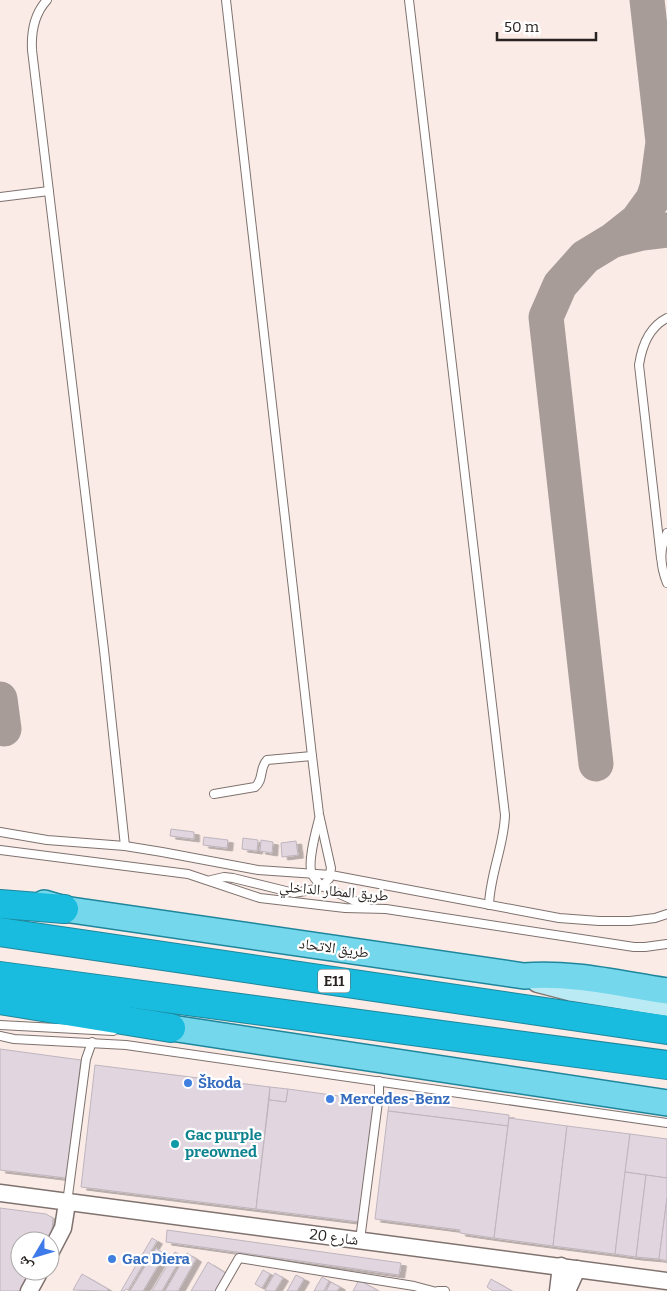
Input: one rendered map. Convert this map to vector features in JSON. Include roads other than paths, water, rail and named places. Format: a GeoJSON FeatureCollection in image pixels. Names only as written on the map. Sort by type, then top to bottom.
{"type":"FeatureCollection","features":[{"type":"Feature","properties":{"kind":"highway"},"geometry":{"type":"LineString","coordinates":[[0,904],[64,909]]}},
{"type":"Feature","properties":{"kind":"highway","name":"E11"},"geometry":{"type":"LineString","coordinates":[[0,932],[667,1030]]}},
{"type":"Feature","properties":{"kind":"highway"},"geometry":{"type":"LineString","coordinates":[[0,976],[667,1065]]}},
{"type":"Feature","properties":{"kind":"highway"},"geometry":{"type":"LineString","coordinates":[[0,1000],[171,1028]]}},
{"type":"Feature","properties":{"kind":"main road","name":"طريق الاتحاد"},"geometry":{"type":"LineString","coordinates":[[0,894],[64,909],[524,976],[546,984],[573,990],[667,1005]]}},
{"type":"Feature","properties":{"kind":"main road"},"geometry":{"type":"LineString","coordinates":[[524,976],[544,974],[565,976],[667,991]]}},
{"type":"Feature","properties":{"kind":"main road"},"geometry":{"type":"LineString","coordinates":[[171,1028],[667,1103]]}},
{"type":"Feature","properties":{"kind":"street","name":"شارع 20"},"geometry":{"type":"LineString","coordinates":[[0,1193],[667,1280]]}},
{"type":"Feature","properties":{"kind":"street"},"geometry":{"type":"LineString","coordinates":[[60,1234],[63,1228],[67,1203]]}},
{"type":"Feature","properties":{"kind":"street"},"geometry":{"type":"LineString","coordinates":[[558,1291],[569,1267]]}},
{"type":"Feature","properties":{"kind":"street"},"geometry":{"type":"LineString","coordinates":[[567,1291],[569,1267]]}},
{"type":"Feature","properties":{"kind":"lane"},"geometry":{"type":"LineString","coordinates":[[47,0],[37,15],[31,38],[105,660],[125,846]]}},
{"type":"Feature","properties":{"kind":"lane"},"geometry":{"type":"LineString","coordinates":[[211,880],[224,877],[233,878],[294,894],[322,886],[329,879],[330,874],[330,862],[319,814],[312,756],[226,0]]}},
{"type":"Feature","properties":{"kind":"lane"},"geometry":{"type":"LineString","coordinates":[[409,0],[505,815],[502,842],[492,879],[489,905]]}},
{"type":"Feature","properties":{"kind":"lane"},"geometry":{"type":"LineString","coordinates":[[0,197],[49,191]]}},
{"type":"Feature","properties":{"kind":"lane"},"geometry":{"type":"LineString","coordinates":[[667,318],[655,326],[645,342],[640,365],[661,558],[667,583]]}},
{"type":"Feature","properties":{"kind":"lane"},"geometry":{"type":"LineString","coordinates":[[661,558],[662,543],[667,533]]}},
{"type":"Feature","properties":{"kind":"lane"},"geometry":{"type":"LineString","coordinates":[[214,794],[255,787],[260,783],[262,767],[267,760],[312,756]]}},
{"type":"Feature","properties":{"kind":"lane"},"geometry":{"type":"LineString","coordinates":[[319,814],[311,872],[322,886],[369,908]]}},
{"type":"Feature","properties":{"kind":"lane","name":"طريق المطار الداخلي"},"geometry":{"type":"LineString","coordinates":[[0,832],[47,840],[125,846],[189,856],[258,870],[330,874],[559,918],[599,921],[644,920],[667,914]]}},
{"type":"Feature","properties":{"kind":"lane","name":"طريق المطار الداخلي"},"geometry":{"type":"LineString","coordinates":[[0,850],[188,874],[211,880],[235,891],[260,898],[345,908],[369,908],[634,947],[646,948],[667,944]]}},
{"type":"Feature","properties":{"kind":"lane"},"geometry":{"type":"LineString","coordinates":[[0,1024],[129,1031],[171,1028]]}},
{"type":"Feature","properties":{"kind":"lane"},"geometry":{"type":"LineString","coordinates":[[0,1036],[126,1045],[667,1123]]}},
{"type":"Feature","properties":{"kind":"lane"},"geometry":{"type":"LineString","coordinates":[[67,1203],[86,1059],[92,1042]]}},
{"type":"Feature","properties":{"kind":"lane"},"geometry":{"type":"LineString","coordinates":[[360,1240],[379,1094],[378,1081]]}},
{"type":"Feature","properties":{"kind":"lane"},"geometry":{"type":"LineString","coordinates":[[220,1291],[239,1258],[414,1286],[433,1291]]}},
{"type":"Feature","properties":{"kind":"lane"},"geometry":{"type":"LineString","coordinates":[[438,1291],[445,1291]]}},
{"type":"Feature","properties":{"kind":"place","name":"Škoda"},"geometry":{"type":"Point","coordinates":[188,1083]}},
{"type":"Feature","properties":{"kind":"place","name":"Mercedes-Benz"},"geometry":{"type":"Point","coordinates":[330,1099]}},
{"type":"Feature","properties":{"kind":"place","name":"Gac purple preowned"},"geometry":{"type":"Point","coordinates":[175,1144]}},
{"type":"Feature","properties":{"kind":"place","name":"Gac Diera"},"geometry":{"type":"Point","coordinates":[112,1259]}}]}
